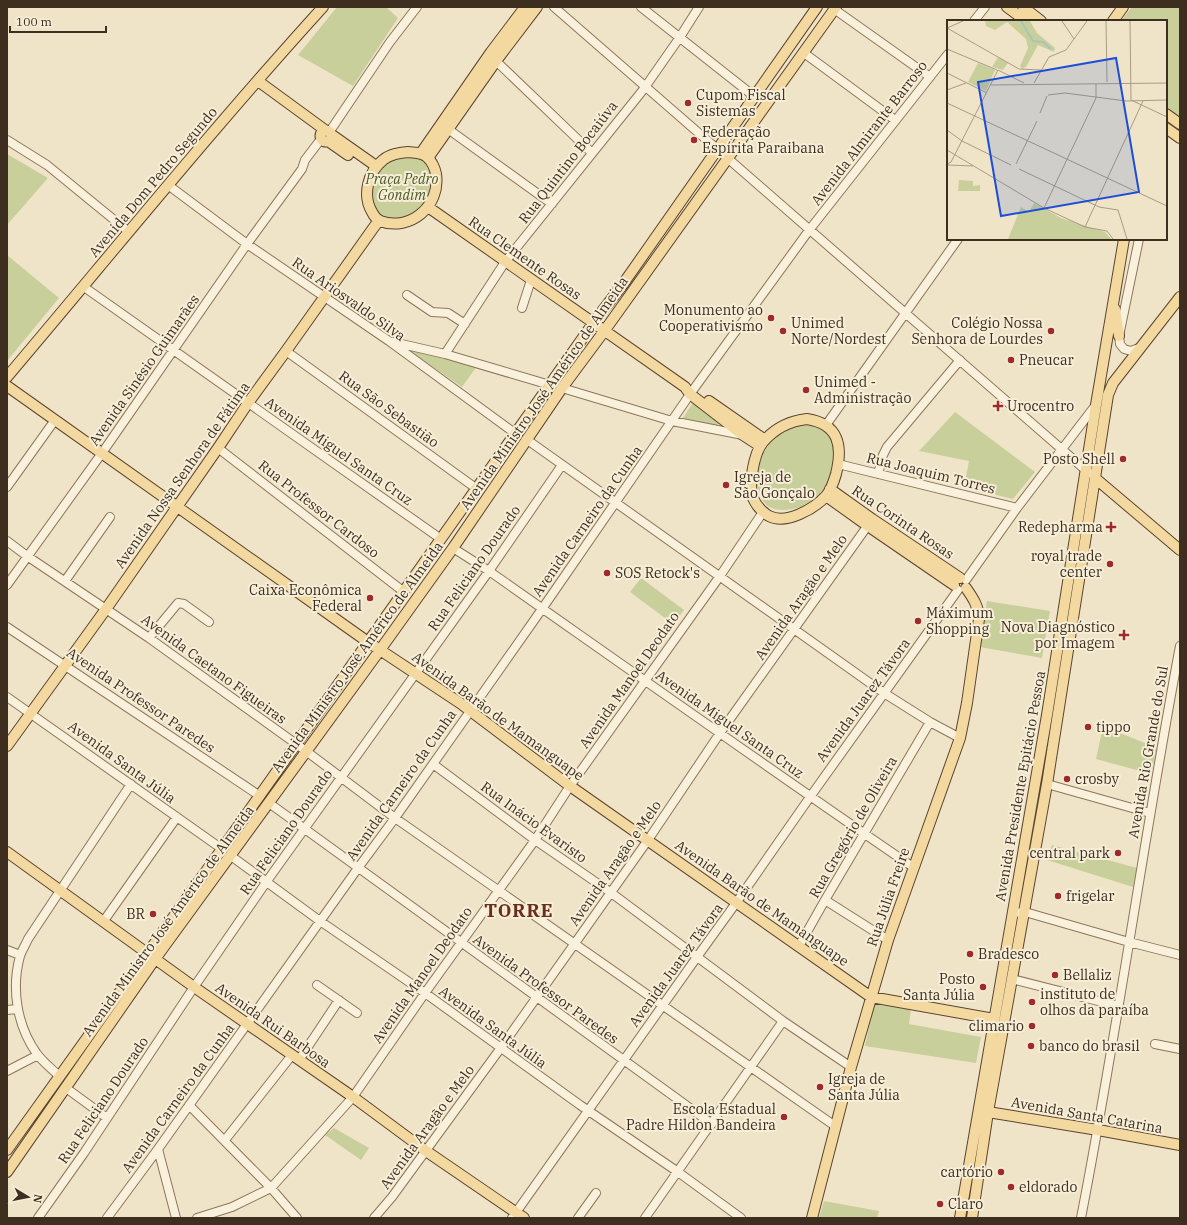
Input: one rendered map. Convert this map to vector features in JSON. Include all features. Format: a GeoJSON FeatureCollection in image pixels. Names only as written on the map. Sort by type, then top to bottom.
{"type":"FeatureCollection","features":[{"type":"Feature","properties":{"kind":"main road","name":"Avenida Dom Pedro Segundo"},"geometry":{"type":"LineString","coordinates":[[7,377],[168,185],[323,7]]}},
{"type":"Feature","properties":{"kind":"main road"},"geometry":{"type":"LineString","coordinates":[[425,156],[491,52],[525,7]]}},
{"type":"Feature","properties":{"kind":"main road"},"geometry":{"type":"LineString","coordinates":[[425,156],[448,129],[496,61],[537,7]]}},
{"type":"Feature","properties":{"kind":"main road","name":"Avenida Ministro José Américo de Almeida"},"geometry":{"type":"LineString","coordinates":[[7,1172],[66,1088],[222,849],[594,322],[623,284],[817,7]]}},
{"type":"Feature","properties":{"kind":"main road"},"geometry":{"type":"LineString","coordinates":[[1007,7],[1025,20]]}},
{"type":"Feature","properties":{"kind":"main road"},"geometry":{"type":"LineString","coordinates":[[1022,7],[1040,20]]}},
{"type":"Feature","properties":{"kind":"main road"},"geometry":{"type":"LineString","coordinates":[[1114,20],[1123,7]]}},
{"type":"Feature","properties":{"kind":"main road","name":"Avenida Ministro José Américo de Almeida"},"geometry":{"type":"LineString","coordinates":[[7,1150],[59,1076],[151,956],[232,856],[453,548],[562,388],[835,8]]}},
{"type":"Feature","properties":{"kind":"main road"},"geometry":{"type":"LineString","coordinates":[[256,83],[326,136],[375,169]]}},
{"type":"Feature","properties":{"kind":"main road"},"geometry":{"type":"LineString","coordinates":[[1167,115],[1180,124]]}},
{"type":"Feature","properties":{"kind":"main road"},"geometry":{"type":"LineString","coordinates":[[1167,129],[1180,138]]}},
{"type":"Feature","properties":{"kind":"main road"},"geometry":{"type":"LineString","coordinates":[[408,152],[425,156],[435,171],[437,183],[434,196],[428,207],[418,216],[405,223],[392,224],[379,220],[374,216],[370,209],[366,196],[369,182],[375,169],[382,160],[395,153],[408,152]]}},
{"type":"Feature","properties":{"kind":"main road","name":"Rua Clemente Rosas"},"geometry":{"type":"LineString","coordinates":[[428,207],[505,262],[594,322],[763,443]]}},
{"type":"Feature","properties":{"kind":"main road","name":"Avenida Nossa Senhora de Fátima"},"geometry":{"type":"LineString","coordinates":[[7,746],[178,506],[248,403],[379,220]]}},
{"type":"Feature","properties":{"kind":"main road","name":"Avenida Presidente Epitácio Pessoa"},"geometry":{"type":"LineString","coordinates":[[960,1218],[1047,716],[1124,240]]}},
{"type":"Feature","properties":{"kind":"main road"},"geometry":{"type":"LineString","coordinates":[[1114,297],[1119,336]]}},
{"type":"Feature","properties":{"kind":"main road","name":"Avenida Presidente Epitácio Pessoa"},"geometry":{"type":"LineString","coordinates":[[972,1218],[988,1112],[1047,784],[1108,395],[1113,383],[1180,297]]}},
{"type":"Feature","properties":{"kind":"main road","name":"Avenida Barão de Mamanguape"},"geometry":{"type":"LineString","coordinates":[[7,386],[368,642],[470,711],[570,786],[871,997],[994,1019]]}},
{"type":"Feature","properties":{"kind":"main road","name":"Rua Clemente Rosas"},"geometry":{"type":"LineString","coordinates":[[690,390],[743,435],[763,443]]}},
{"type":"Feature","properties":{"kind":"main road"},"geometry":{"type":"LineString","coordinates":[[807,419],[817,420],[826,425],[834,434],[839,444],[838,464],[828,492],[812,507],[799,515],[778,518],[770,517],[757,505],[752,497],[751,488],[754,462],[763,443],[778,428],[794,421],[807,419]]}},
{"type":"Feature","properties":{"kind":"main road"},"geometry":{"type":"LineString","coordinates":[[1095,478],[1180,550]]}},
{"type":"Feature","properties":{"kind":"main road","name":"Rua Corinta Rosas"},"geometry":{"type":"LineString","coordinates":[[828,492],[870,523],[961,584]]}},
{"type":"Feature","properties":{"kind":"main road","name":"Rua Júlia Freire"},"geometry":{"type":"LineString","coordinates":[[812,1218],[850,1067],[888,940],[960,738],[967,703],[979,619],[977,605],[961,584]]}},
{"type":"Feature","properties":{"kind":"main road","name":"Avenida Rui Barbosa"},"geometry":{"type":"LineString","coordinates":[[7,852],[194,987],[353,1097],[517,1216]]}},
{"type":"Feature","properties":{"kind":"main road","name":"Avenida Santa Catarina"},"geometry":{"type":"LineString","coordinates":[[988,1112],[1180,1145]]}},
{"type":"Feature","properties":{"kind":"main road"},"geometry":{"type":"LineString","coordinates":[[19,1132],[26,1134],[29,1141]]}},
{"type":"Feature","properties":{"kind":"street","name":"Avenida Sinésio Guimarães"},"geometry":{"type":"LineString","coordinates":[[7,585],[102,453],[247,244],[302,169],[305,160],[326,136],[390,42],[417,7]]}},
{"type":"Feature","properties":{"kind":"street"},"geometry":{"type":"LineString","coordinates":[[554,7],[1095,478]]}},
{"type":"Feature","properties":{"kind":"street"},"geometry":{"type":"LineString","coordinates":[[641,7],[755,97]]}},
{"type":"Feature","properties":{"kind":"street","name":"Rua Quintino Bocaiúva"},"geometry":{"type":"LineString","coordinates":[[445,354],[505,262],[646,86],[699,7]]}},
{"type":"Feature","properties":{"kind":"street"},"geometry":{"type":"LineString","coordinates":[[975,20],[984,7]]}},
{"type":"Feature","properties":{"kind":"street"},"geometry":{"type":"LineString","coordinates":[[835,8],[930,77]]}},
{"type":"Feature","properties":{"kind":"street"},"geometry":{"type":"LineString","coordinates":[[804,53],[895,120]]}},
{"type":"Feature","properties":{"kind":"street","name":"Avenida Almirante Barroso"},"geometry":{"type":"LineString","coordinates":[[810,229],[947,55]]}},
{"type":"Feature","properties":{"kind":"street"},"geometry":{"type":"LineString","coordinates":[[496,61],[592,153]]}},
{"type":"Feature","properties":{"kind":"street"},"geometry":{"type":"LineString","coordinates":[[448,129],[552,204]]}},
{"type":"Feature","properties":{"kind":"street"},"geometry":{"type":"LineString","coordinates":[[7,140],[47,165],[129,232]]}},
{"type":"Feature","properties":{"kind":"street","name":"Rua Ariosvaldo Silva"},"geometry":{"type":"LineString","coordinates":[[168,185],[247,244],[388,341],[516,434]]}},
{"type":"Feature","properties":{"kind":"street","name":"Avenida Carneiro da Cunha"},"geometry":{"type":"LineString","coordinates":[[107,1218],[395,818],[616,503],[672,421],[690,390],[810,229]]}},
{"type":"Feature","properties":{"kind":"street"},"geometry":{"type":"LineString","coordinates":[[826,425],[957,240]]}},
{"type":"Feature","properties":{"kind":"street"},"geometry":{"type":"LineString","coordinates":[[1139,240],[1119,336],[1120,344],[1124,349],[1131,351],[1139,348]]}},
{"type":"Feature","properties":{"kind":"street"},"geometry":{"type":"LineString","coordinates":[[522,308],[532,280]]}},
{"type":"Feature","properties":{"kind":"street","name":"Avenida Miguel Santa Cruz"},"geometry":{"type":"LineString","coordinates":[[84,286],[442,539]]}},
{"type":"Feature","properties":{"kind":"street"},"geometry":{"type":"LineString","coordinates":[[407,295],[432,312],[448,313],[464,324]]}},
{"type":"Feature","properties":{"kind":"street"},"geometry":{"type":"LineString","coordinates":[[388,341],[445,354],[550,385]]}},
{"type":"Feature","properties":{"kind":"street","name":"Rua São Sebastião"},"geometry":{"type":"LineString","coordinates":[[286,351],[477,489]]}},
{"type":"Feature","properties":{"kind":"street"},"geometry":{"type":"LineString","coordinates":[[878,474],[887,446],[960,360]]}},
{"type":"Feature","properties":{"kind":"street"},"geometry":{"type":"LineString","coordinates":[[562,388],[672,421]]}},
{"type":"Feature","properties":{"kind":"street","name":"Avenida Juarez Távora"},"geometry":{"type":"LineString","coordinates":[[517,1216],[662,1005],[736,903],[961,584],[1096,405]]}},
{"type":"Feature","properties":{"kind":"street"},"geometry":{"type":"LineString","coordinates":[[7,487],[55,420]]}},
{"type":"Feature","properties":{"kind":"street","name":"Rua Clemente Rosas"},"geometry":{"type":"LineString","coordinates":[[672,421],[743,435]]}},
{"type":"Feature","properties":{"kind":"street"},"geometry":{"type":"LineString","coordinates":[[526,439],[884,693],[930,722],[960,738]]}},
{"type":"Feature","properties":{"kind":"street","name":"Rua Professor Cardoso"},"geometry":{"type":"LineString","coordinates":[[218,448],[404,592]]}},
{"type":"Feature","properties":{"kind":"street","name":"Rua Joaquim Torres"},"geometry":{"type":"LineString","coordinates":[[838,464],[1017,508]]}},
{"type":"Feature","properties":{"kind":"street","name":"Rua Feliciano Dourado"},"geometry":{"type":"LineString","coordinates":[[38,1218],[266,881],[489,572],[562,465]]}},
{"type":"Feature","properties":{"kind":"street","name":"Avenida Manoel Deodato"},"geometry":{"type":"LineString","coordinates":[[272,1188],[353,1097],[534,840],[570,786],[720,576],[763,512]]}},
{"type":"Feature","properties":{"kind":"street"},"geometry":{"type":"LineString","coordinates":[[66,581],[110,517]]}},
{"type":"Feature","properties":{"kind":"street","name":"Avenida Aragão e Melo"},"geometry":{"type":"LineString","coordinates":[[374,1218],[392,1198],[500,1049],[648,840],[720,733],[870,523]]}},
{"type":"Feature","properties":{"kind":"street","name":"Avenida Caetano Figueiras"},"geometry":{"type":"LineString","coordinates":[[7,541],[149,638],[306,751],[395,818],[835,1126]]}},
{"type":"Feature","properties":{"kind":"street","name":"Avenida Miguel Santa Cruz"},"geometry":{"type":"LineString","coordinates":[[453,548],[913,867]]}},
{"type":"Feature","properties":{"kind":"street"},"geometry":{"type":"LineString","coordinates":[[149,638],[178,603],[184,604],[209,622]]}},
{"type":"Feature","properties":{"kind":"street","name":"Avenida Professor Paredes"},"geometry":{"type":"LineString","coordinates":[[7,627],[260,796]]}},
{"type":"Feature","properties":{"kind":"street","name":"Avenida Rio Grande do Sul"},"geometry":{"type":"LineString","coordinates":[[1081,1218],[1098,1130],[1150,813],[1180,646]]}},
{"type":"Feature","properties":{"kind":"street","name":"Avenida Santa Júlia"},"geometry":{"type":"LineString","coordinates":[[7,697],[222,849]]}},
{"type":"Feature","properties":{"kind":"street","name":"Rua Gregório de Oliveira"},"geometry":{"type":"LineString","coordinates":[[799,946],[930,722]]}},
{"type":"Feature","properties":{"kind":"street","name":"Rua Inácio Evaristo"},"geometry":{"type":"LineString","coordinates":[[433,764],[534,840],[610,892],[783,1021],[850,1067]]}},
{"type":"Feature","properties":{"kind":"street"},"geometry":{"type":"LineString","coordinates":[[59,1076],[38,1055],[24,1032],[17,1009],[17,973],[20,955],[28,939],[131,784]]}},
{"type":"Feature","properties":{"kind":"street"},"geometry":{"type":"LineString","coordinates":[[1047,784],[1150,813]]}},
{"type":"Feature","properties":{"kind":"street","name":"Avenida Professor Paredes"},"geometry":{"type":"LineString","coordinates":[[269,803],[536,998],[712,1124]]}},
{"type":"Feature","properties":{"kind":"street"},"geometry":{"type":"LineString","coordinates":[[103,922],[177,817]]}},
{"type":"Feature","properties":{"kind":"street","name":"Avenida Santa Júlia"},"geometry":{"type":"LineString","coordinates":[[232,856],[320,921],[425,993],[500,1049],[678,1172],[741,1218]]}},
{"type":"Feature","properties":{"kind":"street"},"geometry":{"type":"LineString","coordinates":[[825,900],[888,940]]}},
{"type":"Feature","properties":{"kind":"street"},"geometry":{"type":"LineString","coordinates":[[1013,913],[1025,912],[1180,955]]}},
{"type":"Feature","properties":{"kind":"street"},"geometry":{"type":"LineString","coordinates":[[7,950],[20,955]]}},
{"type":"Feature","properties":{"kind":"street"},"geometry":{"type":"LineString","coordinates":[[1012,980],[1118,1006]]}},
{"type":"Feature","properties":{"kind":"street"},"geometry":{"type":"LineString","coordinates":[[317,985],[357,1013]]}},
{"type":"Feature","properties":{"kind":"street"},"geometry":{"type":"LineString","coordinates":[[225,1140],[295,1058],[339,1000]]}},
{"type":"Feature","properties":{"kind":"street"},"geometry":{"type":"LineString","coordinates":[[7,1010],[17,1009]]}},
{"type":"Feature","properties":{"kind":"street"},"geometry":{"type":"LineString","coordinates":[[646,1218],[783,1021]]}},
{"type":"Feature","properties":{"kind":"street"},"geometry":{"type":"LineString","coordinates":[[1155,1044],[1180,1049]]}},
{"type":"Feature","properties":{"kind":"street"},"geometry":{"type":"LineString","coordinates":[[7,1071],[38,1055]]}},
{"type":"Feature","properties":{"kind":"street"},"geometry":{"type":"LineString","coordinates":[[66,1088],[107,1118]]}},
{"type":"Feature","properties":{"kind":"street"},"geometry":{"type":"LineString","coordinates":[[189,1106],[272,1188],[297,1218]]}},
{"type":"Feature","properties":{"kind":"street"},"geometry":{"type":"LineString","coordinates":[[158,1149],[176,1218]]}},
{"type":"Feature","properties":{"kind":"street"},"geometry":{"type":"LineString","coordinates":[[197,1218],[232,1207],[272,1188]]}},
{"type":"Feature","properties":{"kind":"street"},"geometry":{"type":"LineString","coordinates":[[578,1218],[596,1193]]}},
{"type":"Feature","properties":{"kind":"green space"},"geometry":{"type":"Polygon","coordinates":[[[337,7],[386,7],[398,18],[353,86],[298,55],[337,7]]]}},
{"type":"Feature","properties":{"kind":"green space"},"geometry":{"type":"Polygon","coordinates":[[[1132,7],[1180,7],[1180,118],[1167,108],[1167,20],[1122,20],[1132,7]]]}},
{"type":"Feature","properties":{"kind":"green space"},"geometry":{"type":"Polygon","coordinates":[[[7,154],[48,178],[7,225],[7,154]]]}},
{"type":"Feature","properties":{"kind":"green space","name":"Praça Pedro Gondim"},"geometry":{"type":"Polygon","coordinates":[[[395,155],[415,155],[422,159],[428,169],[431,182],[430,195],[422,209],[414,216],[398,222],[393,222],[377,212],[372,199],[372,191],[379,169],[386,161],[395,155]]]}},
{"type":"Feature","properties":{"kind":"green space"},"geometry":{"type":"Polygon","coordinates":[[[7,255],[59,298],[7,361],[7,255]]]}},
{"type":"Feature","properties":{"kind":"green space"},"geometry":{"type":"Polygon","coordinates":[[[403,346],[477,366],[462,387],[403,346]]]}},
{"type":"Feature","properties":{"kind":"green space"},"geometry":{"type":"Polygon","coordinates":[[[694,401],[719,422],[718,425],[715,426],[683,418],[694,401]]]}},
{"type":"Feature","properties":{"kind":"green space"},"geometry":{"type":"Polygon","coordinates":[[[955,412],[1035,472],[1013,499],[964,487],[969,461],[919,451],[955,412]]]}},
{"type":"Feature","properties":{"kind":"green space"},"geometry":{"type":"Polygon","coordinates":[[[806,422],[824,427],[827,430],[833,444],[834,464],[832,470],[821,495],[816,500],[791,509],[773,509],[762,499],[757,485],[756,477],[760,460],[770,443],[782,430],[790,425],[806,422]]]}},
{"type":"Feature","properties":{"kind":"green space"},"geometry":{"type":"Polygon","coordinates":[[[641,578],[684,610],[673,624],[630,592],[641,578]]]}},
{"type":"Feature","properties":{"kind":"green space"},"geometry":{"type":"Polygon","coordinates":[[[987,601],[1050,611],[1042,658],[980,647],[987,601]]]}},
{"type":"Feature","properties":{"kind":"green space"},"geometry":{"type":"Polygon","coordinates":[[[1103,726],[1157,748],[1151,774],[1096,759],[1103,726]]]}},
{"type":"Feature","properties":{"kind":"green space"},"geometry":{"type":"Polygon","coordinates":[[[1052,845],[1137,868],[1133,887],[1047,860],[1052,845]]]}},
{"type":"Feature","properties":{"kind":"green space"},"geometry":{"type":"Polygon","coordinates":[[[874,1004],[911,1009],[909,1024],[981,1037],[976,1063],[865,1046],[874,1004]]]}},
{"type":"Feature","properties":{"kind":"green space"},"geometry":{"type":"Polygon","coordinates":[[[334,1128],[369,1148],[361,1160],[325,1135],[334,1128]]]}},
{"type":"Feature","properties":{"kind":"green space"},"geometry":{"type":"Polygon","coordinates":[[[824,1201],[879,1211],[877,1218],[819,1218],[824,1201]]]}},
{"type":"Feature","properties":{"kind":"place","name":"Cupom Fiscal Sistemas"},"geometry":{"type":"Point","coordinates":[688,103]}},
{"type":"Feature","properties":{"kind":"place","name":"Federação Espírita Paraibana"},"geometry":{"type":"Point","coordinates":[694,140]}},
{"type":"Feature","properties":{"kind":"place","name":"Monumento ao Cooperativismo"},"geometry":{"type":"Point","coordinates":[771,318]}},
{"type":"Feature","properties":{"kind":"place","name":"Unimed Norte/Nordest"},"geometry":{"type":"Point","coordinates":[783,331]}},
{"type":"Feature","properties":{"kind":"place","name":"Colégio Nossa Senhora de Lourdes"},"geometry":{"type":"Point","coordinates":[1051,331]}},
{"type":"Feature","properties":{"kind":"place","name":"Pneucar"},"geometry":{"type":"Point","coordinates":[1011,360]}},
{"type":"Feature","properties":{"kind":"place","name":"Unimed - Administração"},"geometry":{"type":"Point","coordinates":[806,390]}},
{"type":"Feature","properties":{"kind":"place","name":"Urocentro"},"geometry":{"type":"Point","coordinates":[998,406]}},
{"type":"Feature","properties":{"kind":"place","name":"Posto Shell"},"geometry":{"type":"Point","coordinates":[1123,459]}},
{"type":"Feature","properties":{"kind":"place","name":"Igreja de São Gonçalo"},"geometry":{"type":"Point","coordinates":[726,485]}},
{"type":"Feature","properties":{"kind":"place","name":"Redepharma"},"geometry":{"type":"Point","coordinates":[1111,527]}},
{"type":"Feature","properties":{"kind":"place","name":"royal trade center"},"geometry":{"type":"Point","coordinates":[1110,564]}},
{"type":"Feature","properties":{"kind":"place","name":"SOS Retock's"},"geometry":{"type":"Point","coordinates":[607,573]}},
{"type":"Feature","properties":{"kind":"place","name":"Caixa Econômica Federal"},"geometry":{"type":"Point","coordinates":[370,598]}},
{"type":"Feature","properties":{"kind":"place","name":"Máximum Shopping"},"geometry":{"type":"Point","coordinates":[918,621]}},
{"type":"Feature","properties":{"kind":"place","name":"Nova Diagnóstico por Imagem"},"geometry":{"type":"Point","coordinates":[1124,635]}},
{"type":"Feature","properties":{"kind":"place","name":"tippo"},"geometry":{"type":"Point","coordinates":[1088,727]}},
{"type":"Feature","properties":{"kind":"place","name":"crosby"},"geometry":{"type":"Point","coordinates":[1067,779]}},
{"type":"Feature","properties":{"kind":"place","name":"central park"},"geometry":{"type":"Point","coordinates":[1118,853]}},
{"type":"Feature","properties":{"kind":"place","name":"frigelar"},"geometry":{"type":"Point","coordinates":[1058,896]}},
{"type":"Feature","properties":{"kind":"place","name":"BR"},"geometry":{"type":"Point","coordinates":[153,914]}},
{"type":"Feature","properties":{"kind":"place","name":"Bradesco"},"geometry":{"type":"Point","coordinates":[970,954]}},
{"type":"Feature","properties":{"kind":"place","name":"Bellaliz"},"geometry":{"type":"Point","coordinates":[1055,975]}},
{"type":"Feature","properties":{"kind":"place","name":"Posto Santa Júlia"},"geometry":{"type":"Point","coordinates":[983,987]}},
{"type":"Feature","properties":{"kind":"place","name":"instituto de olhos da paraíba"},"geometry":{"type":"Point","coordinates":[1032,1002]}},
{"type":"Feature","properties":{"kind":"place","name":"climario"},"geometry":{"type":"Point","coordinates":[1032,1026]}},
{"type":"Feature","properties":{"kind":"place","name":"banco do brasil"},"geometry":{"type":"Point","coordinates":[1031,1046]}},
{"type":"Feature","properties":{"kind":"place","name":"Igreja de Santa Júlia"},"geometry":{"type":"Point","coordinates":[820,1087]}},
{"type":"Feature","properties":{"kind":"place","name":"Escola Estadual Padre Hildon Bandeira"},"geometry":{"type":"Point","coordinates":[784,1117]}},
{"type":"Feature","properties":{"kind":"place","name":"cartório"},"geometry":{"type":"Point","coordinates":[1001,1172]}},
{"type":"Feature","properties":{"kind":"place","name":"eldorado"},"geometry":{"type":"Point","coordinates":[1011,1187]}},
{"type":"Feature","properties":{"kind":"place","name":"Claro"},"geometry":{"type":"Point","coordinates":[940,1204]}},
{"type":"Feature","properties":{"kind":"district","name":"TORRE"},"geometry":{"type":"Point","coordinates":[519,910]}}]}
